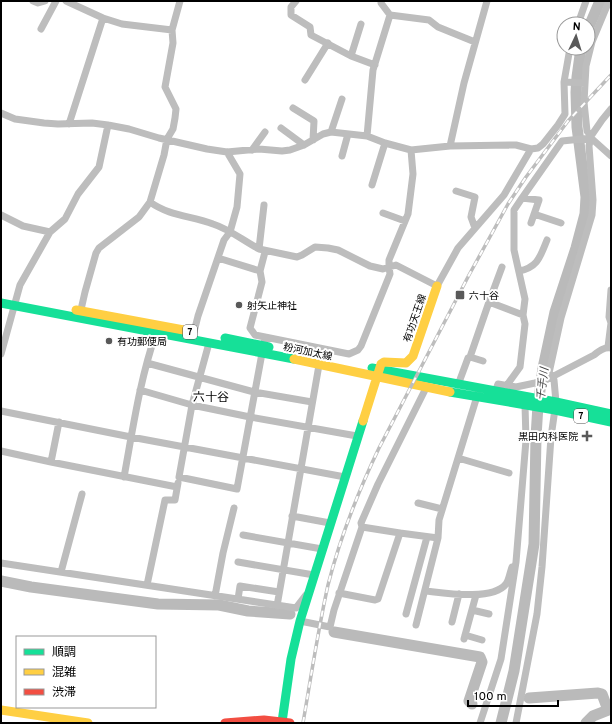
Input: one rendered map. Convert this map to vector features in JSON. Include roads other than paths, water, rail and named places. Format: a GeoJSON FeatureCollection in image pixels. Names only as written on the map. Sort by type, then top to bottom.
{"type":"FeatureCollection","features":[{"type":"Feature","properties":{"kind":"main road","name":"有功天王線"},"geometry":{"type":"LineString","coordinates":[[378,373],[381,364],[384,362],[406,363],[413,356],[437,286]]}},
{"type":"Feature","properties":{"kind":"main road","name":"粉河加太線"},"geometry":{"type":"LineString","coordinates":[[1,295],[16,302],[80,314],[156,333],[209,343],[264,345],[319,365],[458,385],[478,393],[495,392],[527,403]]}},
{"type":"Feature","properties":{"kind":"main road","name":"粉河加太線"},"geometry":{"type":"LineString","coordinates":[[1,303],[16,302]]}},
{"type":"Feature","properties":{"kind":"main road","name":"粉河加太線"},"geometry":{"type":"LineString","coordinates":[[80,314],[135,320],[264,345],[378,373],[389,380],[426,388],[478,393],[527,403],[611,414]]}},
{"type":"Feature","properties":{"kind":"main road"},"geometry":{"type":"LineString","coordinates":[[225,723],[264,720],[286,722],[291,659],[300,621],[378,373]]}},
{"type":"Feature","properties":{"kind":"main road","name":"粉河加太線"},"geometry":{"type":"LineString","coordinates":[[553,406],[611,422]]}},
{"type":"Feature","properties":{"kind":"main road"},"geometry":{"type":"LineString","coordinates":[[1,710],[88,723]]}},
{"type":"Feature","properties":{"kind":"street"},"geometry":{"type":"LineString","coordinates":[[33,1],[38,3],[44,1]]}},
{"type":"Feature","properties":{"kind":"street"},"geometry":{"type":"LineString","coordinates":[[41,29],[56,1]]}},
{"type":"Feature","properties":{"kind":"street"},"geometry":{"type":"LineString","coordinates":[[66,1],[103,18],[122,24],[172,30]]}},
{"type":"Feature","properties":{"kind":"street"},"geometry":{"type":"LineString","coordinates":[[80,314],[96,253],[99,248],[139,217],[150,202],[164,155],[167,139],[173,129],[176,109],[165,87],[174,43],[172,30],[180,1]]}},
{"type":"Feature","properties":{"kind":"street"},"geometry":{"type":"LineString","coordinates":[[296,1],[291,7],[291,14],[310,27],[312,35],[351,56],[375,65]]}},
{"type":"Feature","properties":{"kind":"street"},"geometry":{"type":"LineString","coordinates":[[381,1],[390,15],[429,20],[438,27],[475,42]]}},
{"type":"Feature","properties":{"kind":"street"},"geometry":{"type":"LineString","coordinates":[[450,146],[475,42],[487,1]]}},
{"type":"Feature","properties":{"kind":"street"},"geometry":{"type":"LineString","coordinates":[[581,16],[586,1]]}},
{"type":"Feature","properties":{"kind":"street"},"geometry":{"type":"LineString","coordinates":[[516,723],[537,614],[545,537],[553,406],[549,374],[561,318],[592,215],[593,200],[589,137],[584,102],[586,66],[592,42],[609,1]]}},
{"type":"Feature","properties":{"kind":"street"},"geometry":{"type":"LineString","coordinates":[[367,136],[373,70],[390,15]]}},
{"type":"Feature","properties":{"kind":"street"},"geometry":{"type":"LineString","coordinates":[[69,124],[103,18]]}},
{"type":"Feature","properties":{"kind":"street"},"geometry":{"type":"LineString","coordinates":[[351,56],[361,24]]}},
{"type":"Feature","properties":{"kind":"street"},"geometry":{"type":"LineString","coordinates":[[305,80],[328,43]]}},
{"type":"Feature","properties":{"kind":"street"},"geometry":{"type":"LineString","coordinates":[[1,113],[15,119],[44,123],[92,123],[108,125],[130,129],[207,149],[227,152],[259,149],[282,151],[290,150],[304,145],[323,134],[331,132],[367,136],[385,143],[411,150],[450,146],[516,145],[531,149],[538,148],[543,144],[565,114],[566,82],[569,56]]}},
{"type":"Feature","properties":{"kind":"street"},"geometry":{"type":"LineString","coordinates":[[566,82],[584,83]]}},
{"type":"Feature","properties":{"kind":"street"},"geometry":{"type":"LineString","coordinates":[[331,132],[342,99]]}},
{"type":"Feature","properties":{"kind":"street"},"geometry":{"type":"LineString","coordinates":[[293,108],[314,121],[312,140]]}},
{"type":"Feature","properties":{"kind":"street"},"geometry":{"type":"LineString","coordinates":[[507,385],[520,367],[525,324],[523,316],[525,299],[514,250],[514,210],[562,141],[589,137],[611,109]]}},
{"type":"Feature","properties":{"kind":"street"},"geometry":{"type":"LineString","coordinates":[[1,354],[20,285],[50,232],[65,218],[78,194],[99,167],[108,125]]}},
{"type":"Feature","properties":{"kind":"street"},"geometry":{"type":"LineString","coordinates":[[281,128],[304,145]]}},
{"type":"Feature","properties":{"kind":"street"},"geometry":{"type":"LineString","coordinates":[[252,150],[265,132]]}},
{"type":"Feature","properties":{"kind":"street"},"geometry":{"type":"LineString","coordinates":[[342,156],[348,134]]}},
{"type":"Feature","properties":{"kind":"street"},"geometry":{"type":"LineString","coordinates":[[589,137],[611,156]]}},
{"type":"Feature","properties":{"kind":"street"},"geometry":{"type":"LineString","coordinates":[[372,185],[385,143]]}},
{"type":"Feature","properties":{"kind":"street"},"geometry":{"type":"LineString","coordinates":[[150,202],[156,207],[180,216],[199,219],[215,224],[262,250],[297,257],[315,247],[338,250],[370,266],[383,269],[396,265],[437,286],[458,248],[504,195],[531,149]]}},
{"type":"Feature","properties":{"kind":"street"},"geometry":{"type":"LineString","coordinates":[[264,206],[260,271],[262,282],[250,328],[264,345],[349,354],[354,353],[358,350],[363,340],[390,274],[389,260],[408,214],[413,174],[411,150]]}},
{"type":"Feature","properties":{"kind":"street"},"geometry":{"type":"LineString","coordinates":[[194,332],[224,240],[230,232],[237,207],[240,174],[227,152]]}},
{"type":"Feature","properties":{"kind":"street"},"geometry":{"type":"LineString","coordinates":[[456,191],[475,197],[471,217],[475,228]]}},
{"type":"Feature","properties":{"kind":"street"},"geometry":{"type":"LineString","coordinates":[[522,198],[539,200],[531,223]]}},
{"type":"Feature","properties":{"kind":"street"},"geometry":{"type":"LineString","coordinates":[[383,213],[405,221]]}},
{"type":"Feature","properties":{"kind":"street"},"geometry":{"type":"LineString","coordinates":[[534,214],[561,223]]}},
{"type":"Feature","properties":{"kind":"street"},"geometry":{"type":"LineString","coordinates":[[1,215],[23,226],[50,232]]}},
{"type":"Feature","properties":{"kind":"street"},"geometry":{"type":"LineString","coordinates":[[519,271],[528,269],[539,260],[547,240]]}},
{"type":"Feature","properties":{"kind":"street"},"geometry":{"type":"LineString","coordinates":[[218,258],[260,271]]}},
{"type":"Feature","properties":{"kind":"street"},"geometry":{"type":"LineString","coordinates":[[458,385],[468,358],[470,357],[488,302],[502,267]]}},
{"type":"Feature","properties":{"kind":"street"},"geometry":{"type":"LineString","coordinates":[[495,392],[498,384],[516,387],[549,378],[601,350],[609,348],[611,328],[609,311],[611,290]]}},
{"type":"Feature","properties":{"kind":"street"},"geometry":{"type":"LineString","coordinates":[[488,302],[523,316]]}},
{"type":"Feature","properties":{"kind":"street"},"geometry":{"type":"LineString","coordinates":[[124,477],[140,390],[156,333]]}},
{"type":"Feature","properties":{"kind":"street"},"geometry":{"type":"LineString","coordinates":[[147,585],[165,500],[175,500],[192,405],[209,343]]}},
{"type":"Feature","properties":{"kind":"street"},"geometry":{"type":"LineString","coordinates":[[179,477],[237,489],[264,345]]}},
{"type":"Feature","properties":{"kind":"street"},"geometry":{"type":"LineString","coordinates":[[470,357],[483,361]]}},
{"type":"Feature","properties":{"kind":"street"},"geometry":{"type":"LineString","coordinates":[[147,363],[254,392],[312,402]]}},
{"type":"Feature","properties":{"kind":"street"},"geometry":{"type":"LineString","coordinates":[[277,606],[319,365]]}},
{"type":"Feature","properties":{"kind":"street"},"geometry":{"type":"LineString","coordinates":[[300,621],[330,627],[339,593],[362,527],[361,523],[378,484],[426,388]]}},
{"type":"Feature","properties":{"kind":"street"},"geometry":{"type":"LineString","coordinates":[[140,390],[192,405],[358,436]]}},
{"type":"Feature","properties":{"kind":"street"},"geometry":{"type":"LineString","coordinates":[[416,625],[426,591],[438,538],[438,520],[478,393]]}},
{"type":"Feature","properties":{"kind":"street"},"geometry":{"type":"LineString","coordinates":[[480,723],[501,658],[517,553],[526,440],[527,403]]}},
{"type":"Feature","properties":{"kind":"street"},"geometry":{"type":"LineString","coordinates":[[1,410],[131,437],[345,477]]}},
{"type":"Feature","properties":{"kind":"street"},"geometry":{"type":"LineString","coordinates":[[51,462],[59,422]]}},
{"type":"Feature","properties":{"kind":"street"},"geometry":{"type":"LineString","coordinates":[[1,450],[51,462],[177,487]]}},
{"type":"Feature","properties":{"kind":"street"},"geometry":{"type":"LineString","coordinates":[[458,458],[509,473]]}},
{"type":"Feature","properties":{"kind":"street"},"geometry":{"type":"LineString","coordinates":[[60,572],[82,494]]}},
{"type":"Feature","properties":{"kind":"street"},"geometry":{"type":"LineString","coordinates":[[418,503],[442,509]]}},
{"type":"Feature","properties":{"kind":"street"},"geometry":{"type":"LineString","coordinates":[[215,596],[223,553],[234,508]]}},
{"type":"Feature","properties":{"kind":"street"},"geometry":{"type":"LineString","coordinates":[[292,516],[330,523]]}},
{"type":"Feature","properties":{"kind":"street"},"geometry":{"type":"LineString","coordinates":[[362,527],[438,538]]}},
{"type":"Feature","properties":{"kind":"street"},"geometry":{"type":"LineString","coordinates":[[339,593],[375,600],[378,599],[400,533]]}},
{"type":"Feature","properties":{"kind":"street"},"geometry":{"type":"LineString","coordinates":[[243,535],[322,549]]}},
{"type":"Feature","properties":{"kind":"street"},"geometry":{"type":"LineString","coordinates":[[406,614],[426,537]]}},
{"type":"Feature","properties":{"kind":"street"},"geometry":{"type":"LineString","coordinates":[[426,591],[476,594],[500,590],[506,584],[517,553]]}},
{"type":"Feature","properties":{"kind":"street"},"geometry":{"type":"LineString","coordinates":[[238,562],[314,575]]}},
{"type":"Feature","properties":{"kind":"street"},"geometry":{"type":"LineString","coordinates":[[1,563],[296,608],[304,596],[308,594]]}},
{"type":"Feature","properties":{"kind":"street"},"geometry":{"type":"LineString","coordinates":[[238,599],[240,586],[280,592]]}},
{"type":"Feature","properties":{"kind":"street"},"geometry":{"type":"LineString","coordinates":[[452,622],[459,594]]}},
{"type":"Feature","properties":{"kind":"street"},"geometry":{"type":"LineString","coordinates":[[476,594],[464,637],[482,640]]}},
{"type":"Feature","properties":{"kind":"street"},"geometry":{"type":"LineString","coordinates":[[472,610],[489,614]]}},
{"type":"Feature","properties":{"kind":"waterway","name":"千手川"},"geometry":{"type":"LineString","coordinates":[[594,16],[600,1]]}},
{"type":"Feature","properties":{"kind":"waterway","name":"千手川"},"geometry":{"type":"LineString","coordinates":[[501,723],[514,671],[534,544],[536,437],[538,405],[543,368],[555,312],[576,248],[585,214],[586,197],[577,127],[576,92],[580,56]]}},
{"type":"Feature","properties":{"kind":"waterway"},"geometry":{"type":"LineString","coordinates":[[1,581],[31,587],[158,604],[219,605],[248,611],[290,614]]}},
{"type":"Feature","properties":{"kind":"waterway"},"geometry":{"type":"LineString","coordinates":[[334,632],[480,657],[482,662],[469,701],[472,704]]}},
{"type":"Feature","properties":{"kind":"waterway"},"geometry":{"type":"LineString","coordinates":[[529,698],[598,693],[602,694],[608,710]]}},
{"type":"Feature","properties":{"kind":"waterway"},"geometry":{"type":"LineString","coordinates":[[586,723],[593,716],[611,709]]}},
{"type":"Feature","properties":{"kind":"railway"},"geometry":{"type":"LineString","coordinates":[[303,723],[328,585],[350,515],[379,448],[469,275],[508,204],[526,177],[568,121],[611,75]]}},
{"type":"Feature","properties":{"kind":"place","name":"六十谷"},"geometry":{"type":"Point","coordinates":[460,295]}},
{"type":"Feature","properties":{"kind":"place","name":"射矢止神社"},"geometry":{"type":"Point","coordinates":[239,305]}},
{"type":"Feature","properties":{"kind":"place","name":"有功郵便局"},"geometry":{"type":"Point","coordinates":[109,341]}},
{"type":"Feature","properties":{"kind":"place","name":"黒田内科医院"},"geometry":{"type":"Point","coordinates":[587,436]}},
{"type":"Feature","properties":{"kind":"district","name":"六十谷"},"geometry":{"type":"Point","coordinates":[211,397]}}]}
